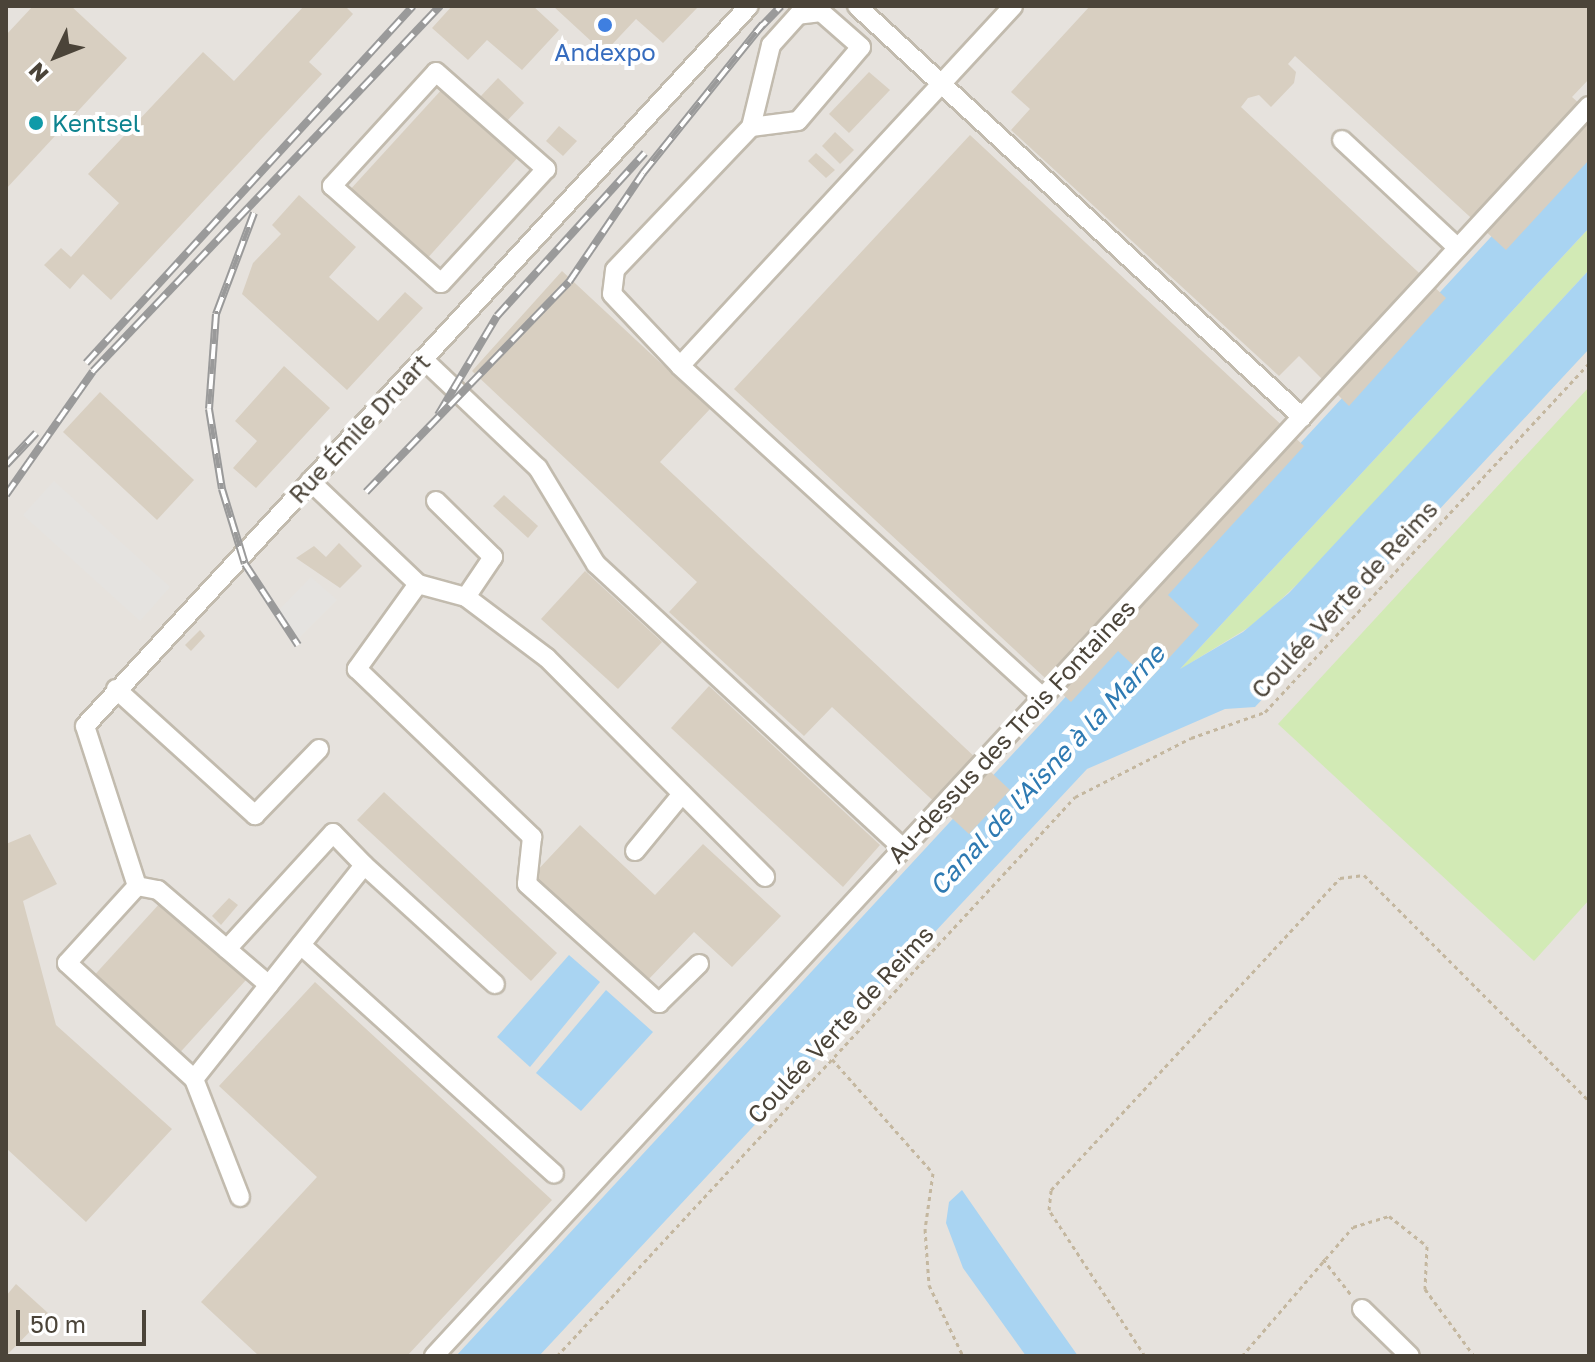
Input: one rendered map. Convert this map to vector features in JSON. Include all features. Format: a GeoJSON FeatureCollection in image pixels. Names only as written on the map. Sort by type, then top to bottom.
{"type":"FeatureCollection","features":[{"type":"Feature","properties":{"kind":"street","name":"Rue Émile Druart"},"geometry":{"type":"LineString","coordinates":[[137,886],[85,726],[749,6]]}},
{"type":"Feature","properties":{"kind":"street"},"geometry":{"type":"LineString","coordinates":[[857,6],[1302,417]]}},
{"type":"Feature","properties":{"kind":"street"},"geometry":{"type":"LineString","coordinates":[[680,366],[1013,6]]}},
{"type":"Feature","properties":{"kind":"street"},"geometry":{"type":"LineString","coordinates":[[751,127],[798,121],[861,47],[821,12],[798,15],[771,45],[751,127],[615,270],[612,294],[680,366],[1042,697]]}},
{"type":"Feature","properties":{"kind":"street"},"geometry":{"type":"LineString","coordinates":[[436,72],[546,169],[502,219],[441,283],[332,186],[436,72]]}},
{"type":"Feature","properties":{"kind":"street","name":"Au-dessus des Trois Fontaines"},"geometry":{"type":"LineString","coordinates":[[434,1356],[1589,106]]}},
{"type":"Feature","properties":{"kind":"street"},"geometry":{"type":"LineString","coordinates":[[1342,140],[1458,248]]}},
{"type":"Feature","properties":{"kind":"street"},"geometry":{"type":"LineString","coordinates":[[502,219],[527,244]]}},
{"type":"Feature","properties":{"kind":"street"},"geometry":{"type":"LineString","coordinates":[[423,359],[538,468],[596,564],[903,848]]}},
{"type":"Feature","properties":{"kind":"street"},"geometry":{"type":"LineString","coordinates":[[310,481],[418,584],[466,597],[547,658],[765,877]]}},
{"type":"Feature","properties":{"kind":"street"},"geometry":{"type":"LineString","coordinates":[[436,501],[493,557],[466,597]]}},
{"type":"Feature","properties":{"kind":"street"},"geometry":{"type":"LineString","coordinates":[[418,584],[357,669],[532,837],[527,884],[659,1003],[699,964]]}},
{"type":"Feature","properties":{"kind":"street"},"geometry":{"type":"LineString","coordinates":[[116,689],[255,815],[319,749]]}},
{"type":"Feature","properties":{"kind":"street"},"geometry":{"type":"LineString","coordinates":[[635,851],[682,794]]}},
{"type":"Feature","properties":{"kind":"street"},"geometry":{"type":"LineString","coordinates":[[227,949],[333,833],[495,984]]}},
{"type":"Feature","properties":{"kind":"street"},"geometry":{"type":"LineString","coordinates":[[194,1079],[364,865]]}},
{"type":"Feature","properties":{"kind":"street"},"geometry":{"type":"LineString","coordinates":[[240,1197],[194,1079],[67,963],[137,886],[158,890],[269,985]]}},
{"type":"Feature","properties":{"kind":"street"},"geometry":{"type":"LineString","coordinates":[[301,945],[554,1174]]}},
{"type":"Feature","properties":{"kind":"street"},"geometry":{"type":"LineString","coordinates":[[1362,1309],[1410,1356]]}},
{"type":"Feature","properties":{"kind":"path","name":"Coulée Verte de Reims"},"geometry":{"type":"LineString","coordinates":[[557,1356],[1093,782],[1265,712],[1589,363]]}},
{"type":"Feature","properties":{"kind":"path"},"geometry":{"type":"LineString","coordinates":[[1145,1356],[1049,1210],[1051,1190],[1340,878],[1364,875],[1589,1101]]}},
{"type":"Feature","properties":{"kind":"path"},"geometry":{"type":"LineString","coordinates":[[832,1059],[933,1173],[925,1229],[929,1285],[963,1356]]}},
{"type":"Feature","properties":{"kind":"path"},"geometry":{"type":"LineString","coordinates":[[1242,1356],[1353,1227],[1389,1216],[1411,1227],[1427,1246],[1425,1289],[1474,1356]]}},
{"type":"Feature","properties":{"kind":"path"},"geometry":{"type":"LineString","coordinates":[[1323,1259],[1362,1309]]}},
{"type":"Feature","properties":{"kind":"shaded area"},"geometry":{"type":"Polygon","coordinates":[[[6,6],[1589,6],[1589,1356],[6,1356],[6,6]]]}},
{"type":"Feature","properties":{"kind":"shaded area"},"geometry":{"type":"Polygon","coordinates":[[[54,481],[170,587],[140,621],[23,515],[54,481]]]}},
{"type":"Feature","properties":{"kind":"shaded area"},"geometry":{"type":"Polygon","coordinates":[[[311,577],[337,600],[299,638],[278,611],[311,577]]]}},
{"type":"Feature","properties":{"kind":"green space"},"geometry":{"type":"Polygon","coordinates":[[[1589,228],[1589,270],[1306,576],[1256,623],[1179,670],[1589,228]]]}},
{"type":"Feature","properties":{"kind":"green space"},"geometry":{"type":"Polygon","coordinates":[[[1589,387],[1589,900],[1534,961],[1278,724],[1589,387]]]}},
{"type":"Feature","properties":{"kind":"water","name":"Canal de l'Aisne à la Marne"},"geometry":{"type":"Polygon","coordinates":[[[1589,131],[1589,228],[1180,669],[1243,632],[1289,593],[1589,270],[1589,349],[1255,707],[1225,709],[1087,769],[539,1356],[456,1356],[1589,131]]]}},
{"type":"Feature","properties":{"kind":"water"},"geometry":{"type":"Polygon","coordinates":[[[569,955],[600,982],[530,1067],[497,1037],[569,955]]]}},
{"type":"Feature","properties":{"kind":"water"},"geometry":{"type":"Polygon","coordinates":[[[606,990],[653,1032],[581,1111],[536,1073],[606,990]]]}},
{"type":"Feature","properties":{"kind":"water"},"geometry":{"type":"Polygon","coordinates":[[[962,1190],[1078,1356],[1026,1356],[963,1268],[946,1223],[949,1202],[962,1190]]]}},
{"type":"Feature","properties":{"kind":"building","name":"Kentsel"},"geometry":{"type":"Polygon","coordinates":[[[33,6],[71,6],[127,58],[6,189],[6,35],[33,6]]]}},
{"type":"Feature","properties":{"kind":"building"},"geometry":{"type":"Polygon","coordinates":[[[304,6],[345,6],[353,14],[309,62],[322,74],[111,300],[83,274],[70,289],[44,265],[61,248],[71,257],[119,203],[88,174],[203,52],[234,81],[304,6]]]}},
{"type":"Feature","properties":{"kind":"building"},"geometry":{"type":"Polygon","coordinates":[[[452,6],[533,6],[559,30],[522,70],[487,40],[468,60],[432,28],[452,6]]]}},
{"type":"Feature","properties":{"kind":"building"},"geometry":{"type":"Polygon","coordinates":[[[553,6],[699,6],[663,43],[636,19],[604,53],[553,6]]]}},
{"type":"Feature","properties":{"kind":"building"},"geometry":{"type":"Polygon","coordinates":[[[1090,6],[1589,6],[1589,79],[1572,97],[1589,112],[1589,160],[1506,250],[1295,56],[1288,64],[1296,72],[1294,83],[1271,107],[1259,95],[1248,98],[1241,107],[1446,298],[1349,406],[1299,356],[1279,376],[1011,130],[1030,109],[1011,92],[1090,6]]]}},
{"type":"Feature","properties":{"kind":"building"},"geometry":{"type":"Polygon","coordinates":[[[869,72],[890,90],[849,133],[829,114],[869,72]]]}},
{"type":"Feature","properties":{"kind":"building"},"geometry":{"type":"Polygon","coordinates":[[[498,78],[524,103],[505,123],[479,98],[498,78]]]}},
{"type":"Feature","properties":{"kind":"building"},"geometry":{"type":"Polygon","coordinates":[[[444,87],[520,155],[425,261],[348,192],[444,87]]]}},
{"type":"Feature","properties":{"kind":"building"},"geometry":{"type":"Polygon","coordinates":[[[559,126],[577,141],[563,156],[546,141],[559,126]]]}},
{"type":"Feature","properties":{"kind":"building"},"geometry":{"type":"Polygon","coordinates":[[[835,132],[854,150],[840,164],[822,146],[835,132]]]}},
{"type":"Feature","properties":{"kind":"building"},"geometry":{"type":"Polygon","coordinates":[[[970,135],[1304,446],[1168,595],[1199,625],[1149,680],[1118,651],[1071,702],[734,389],[970,135]]]}},
{"type":"Feature","properties":{"kind":"building"},"geometry":{"type":"Polygon","coordinates":[[[816,153],[835,170],[826,178],[808,161],[816,153]]]}},
{"type":"Feature","properties":{"kind":"building"},"geometry":{"type":"Polygon","coordinates":[[[299,195],[356,247],[329,277],[378,321],[405,292],[423,308],[347,390],[242,294],[253,263],[281,234],[272,225],[299,195]]]}},
{"type":"Feature","properties":{"kind":"building"},"geometry":{"type":"Polygon","coordinates":[[[562,271],[710,409],[660,462],[1010,790],[969,834],[832,707],[804,736],[669,612],[697,582],[472,371],[562,271]]]}},
{"type":"Feature","properties":{"kind":"building"},"geometry":{"type":"Polygon","coordinates":[[[284,366],[330,408],[256,488],[233,468],[257,441],[235,421],[284,366]]]}},
{"type":"Feature","properties":{"kind":"building"},"geometry":{"type":"Polygon","coordinates":[[[100,392],[194,480],[157,520],[63,432],[100,392]]]}},
{"type":"Feature","properties":{"kind":"building"},"geometry":{"type":"Polygon","coordinates":[[[504,495],[538,526],[528,538],[493,506],[504,495]]]}},
{"type":"Feature","properties":{"kind":"building"},"geometry":{"type":"Polygon","coordinates":[[[339,543],[362,566],[340,588],[296,558],[314,546],[326,557],[339,543]]]}},
{"type":"Feature","properties":{"kind":"building"},"geometry":{"type":"Polygon","coordinates":[[[585,571],[662,642],[618,689],[541,619],[585,571]]]}},
{"type":"Feature","properties":{"kind":"building"},"geometry":{"type":"Polygon","coordinates":[[[200,630],[205,636],[191,651],[185,645],[200,630]]]}},
{"type":"Feature","properties":{"kind":"building"},"geometry":{"type":"Polygon","coordinates":[[[709,686],[880,845],[843,887],[671,728],[709,686]]]}},
{"type":"Feature","properties":{"kind":"building"},"geometry":{"type":"Polygon","coordinates":[[[384,792],[557,953],[531,981],[357,820],[384,792]]]}},
{"type":"Feature","properties":{"kind":"building"},"geometry":{"type":"Polygon","coordinates":[[[580,825],[655,895],[703,844],[781,916],[732,967],[694,932],[647,981],[532,876],[580,825]]]}},
{"type":"Feature","properties":{"kind":"building"},"geometry":{"type":"Polygon","coordinates":[[[30,834],[57,884],[23,901],[56,1025],[172,1129],[86,1222],[6,1148],[6,844],[30,834]]]}},
{"type":"Feature","properties":{"kind":"building"},"geometry":{"type":"Polygon","coordinates":[[[229,898],[238,905],[221,925],[212,916],[229,898]]]}},
{"type":"Feature","properties":{"kind":"building"},"geometry":{"type":"Polygon","coordinates":[[[161,902],[246,980],[175,1058],[90,980],[161,902]]]}},
{"type":"Feature","properties":{"kind":"building"},"geometry":{"type":"Polygon","coordinates":[[[315,982],[552,1200],[407,1356],[259,1356],[201,1302],[317,1177],[219,1086],[315,982]]]}},
{"type":"Feature","properties":{"kind":"building"},"geometry":{"type":"Polygon","coordinates":[[[16,1284],[48,1313],[6,1356],[6,1296],[16,1284]]]}},
{"type":"Feature","properties":{"kind":"railway"},"geometry":{"type":"LineString","coordinates":[[86,363],[413,6]]}},
{"type":"Feature","properties":{"kind":"railway"},"geometry":{"type":"LineString","coordinates":[[6,495],[93,371],[440,6]]}},
{"type":"Feature","properties":{"kind":"railway"},"geometry":{"type":"LineString","coordinates":[[756,32],[781,6]]}},
{"type":"Feature","properties":{"kind":"railway"},"geometry":{"type":"LineString","coordinates":[[366,492],[569,282],[643,173],[763,24]]}},
{"type":"Feature","properties":{"kind":"railway"},"geometry":{"type":"LineString","coordinates":[[438,415],[497,316],[645,153]]}},
{"type":"Feature","properties":{"kind":"railway"},"geometry":{"type":"LineString","coordinates":[[254,213],[216,314],[209,409],[222,489],[245,564],[298,645]]}},
{"type":"Feature","properties":{"kind":"railway"},"geometry":{"type":"LineString","coordinates":[[6,465],[36,433]]}},
{"type":"Feature","properties":{"kind":"place","name":"Andexpo"},"geometry":{"type":"Point","coordinates":[605,25]}},
{"type":"Feature","properties":{"kind":"place","name":"Kentsel"},"geometry":{"type":"Point","coordinates":[36,123]}}]}
